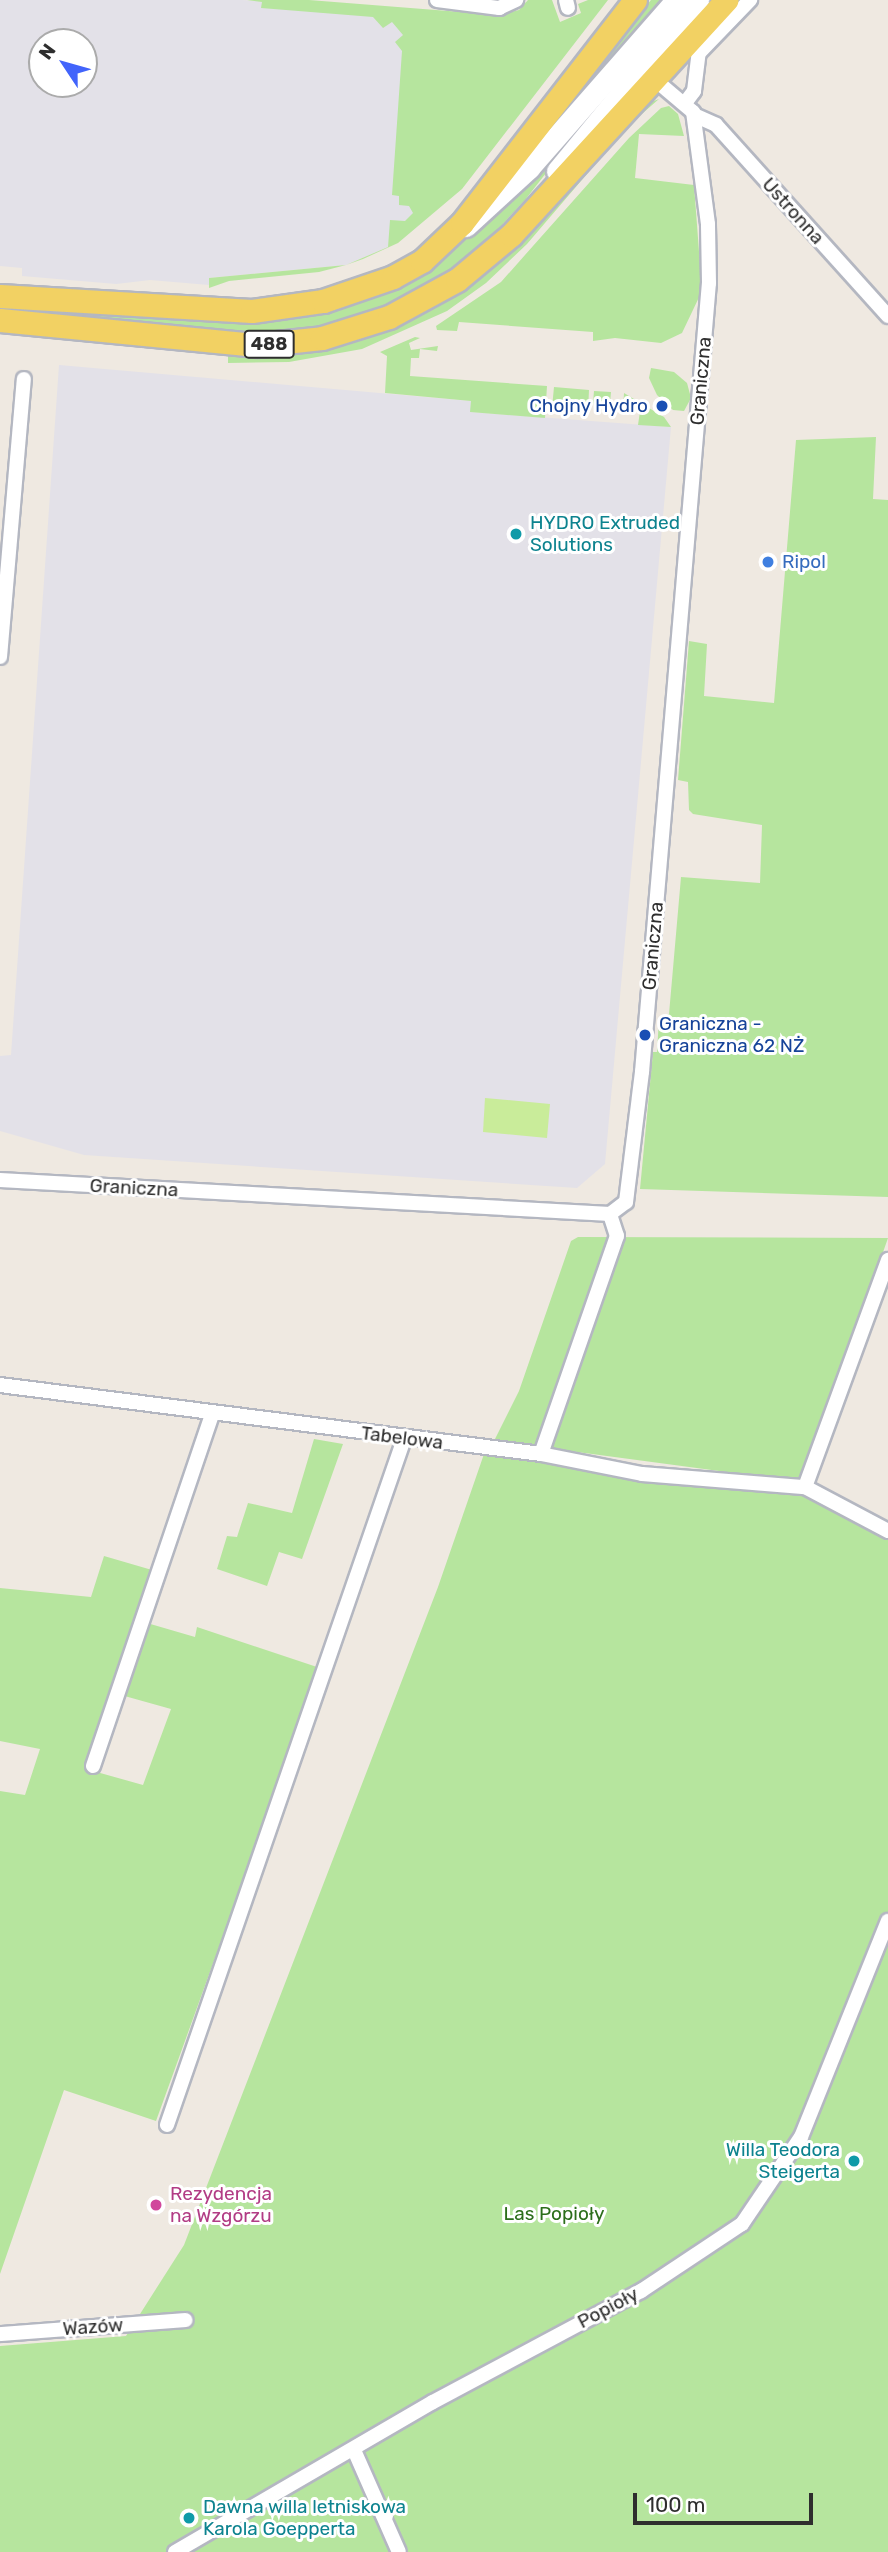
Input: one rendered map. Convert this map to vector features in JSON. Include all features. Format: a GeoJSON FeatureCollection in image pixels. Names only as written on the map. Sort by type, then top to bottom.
{"type":"FeatureCollection","features":[{"type":"Feature","properties":{"kind":"main road","name":"488"},"geometry":{"type":"LineString","coordinates":[[0,296],[208,311],[277,309],[323,301],[374,285],[436,250],[475,208],[635,0]]}},
{"type":"Feature","properties":{"kind":"main road"},"geometry":{"type":"LineString","coordinates":[[436,250],[529,169],[676,0]]}},
{"type":"Feature","properties":{"kind":"main road"},"geometry":{"type":"LineString","coordinates":[[511,235],[614,97],[698,0]]}},
{"type":"Feature","properties":{"kind":"main road","name":"488"},"geometry":{"type":"LineString","coordinates":[[0,320],[218,344],[276,344],[322,338],[414,306],[457,280],[511,235],[596,147],[653,78],[726,0]]}},
{"type":"Feature","properties":{"kind":"street"},"geometry":{"type":"LineString","coordinates":[[438,0],[499,8],[516,0]]}},
{"type":"Feature","properties":{"kind":"street"},"geometry":{"type":"LineString","coordinates":[[653,78],[690,109],[699,53],[750,0]]}},
{"type":"Feature","properties":{"kind":"street","name":"Ustronna"},"geometry":{"type":"LineString","coordinates":[[690,109],[715,124],[888,316]]}},
{"type":"Feature","properties":{"kind":"street","name":"Graniczna"},"geometry":{"type":"LineString","coordinates":[[0,1180],[610,1214],[620,1209],[631,1193],[704,358],[708,229],[690,109]]}},
{"type":"Feature","properties":{"kind":"street"},"geometry":{"type":"LineString","coordinates":[[0,657],[23,379]]}},
{"type":"Feature","properties":{"kind":"street"},"geometry":{"type":"LineString","coordinates":[[541,1454],[617,1236],[610,1214]]}},
{"type":"Feature","properties":{"kind":"street"},"geometry":{"type":"LineString","coordinates":[[888,1260],[805,1488],[888,1531]]}},
{"type":"Feature","properties":{"kind":"street","name":"Tabelowa"},"geometry":{"type":"LineString","coordinates":[[0,1385],[404,1439],[541,1454],[642,1474],[805,1488]]}},
{"type":"Feature","properties":{"kind":"street"},"geometry":{"type":"LineString","coordinates":[[93,1766],[212,1414]]}},
{"type":"Feature","properties":{"kind":"street"},"geometry":{"type":"LineString","coordinates":[[167,2125],[404,1439]]}},
{"type":"Feature","properties":{"kind":"street","name":"Popioły"},"geometry":{"type":"LineString","coordinates":[[175,2552],[433,2402],[641,2291],[742,2224],[801,2137],[888,1921]]}},
{"type":"Feature","properties":{"kind":"street","name":"Wazów"},"geometry":{"type":"LineString","coordinates":[[0,2334],[185,2320]]}},
{"type":"Feature","properties":{"kind":"street"},"geometry":{"type":"LineString","coordinates":[[354,2450],[399,2552]]}},
{"type":"Feature","properties":{"kind":"shaded area"},"geometry":{"type":"Polygon","coordinates":[[[0,0],[243,0],[409,12],[423,205],[388,247],[346,265],[209,278],[209,285],[150,280],[116,284],[22,276],[22,268],[0,266],[0,0]]]}},
{"type":"Feature","properties":{"kind":"shaded area"},"geometry":{"type":"Polygon","coordinates":[[[59,365],[471,401],[471,412],[671,427],[605,1164],[577,1188],[84,1155],[0,1131],[0,1056],[11,1055],[59,365]]]}},
{"type":"Feature","properties":{"kind":"green space"},"geometry":{"type":"Polygon","coordinates":[[[247,0],[309,0],[499,15],[519,10],[528,0],[552,0],[560,22],[581,13],[578,4],[588,0],[608,0],[462,189],[398,243],[346,265],[388,247],[390,220],[405,221],[413,213],[409,206],[399,205],[399,196],[392,195],[402,51],[395,42],[403,35],[392,22],[383,28],[373,17],[261,8],[262,2],[247,0]]]}},
{"type":"Feature","properties":{"kind":"green space"},"geometry":{"type":"Polygon","coordinates":[[[651,0],[665,0],[513,173],[651,0]]]}},
{"type":"Feature","properties":{"kind":"green space"},"geometry":{"type":"Polygon","coordinates":[[[610,91],[525,200],[486,242],[438,279],[387,306],[319,327],[256,334],[68,316],[68,312],[192,320],[278,319],[372,297],[421,273],[476,232],[610,91]]]}},
{"type":"Feature","properties":{"kind":"green space"},"geometry":{"type":"Polygon","coordinates":[[[659,99],[628,126],[527,244],[486,283],[447,311],[362,349],[289,362],[228,363],[228,356],[300,352],[366,337],[409,321],[456,293],[494,265],[641,106],[659,99]]]}},
{"type":"Feature","properties":{"kind":"green space"},"geometry":{"type":"Polygon","coordinates":[[[669,106],[678,114],[684,136],[639,134],[635,178],[694,185],[702,291],[682,333],[661,343],[615,338],[593,341],[593,332],[459,322],[457,331],[437,330],[436,326],[501,282],[629,138],[661,108],[669,106]]]}},
{"type":"Feature","properties":{"kind":"green space"},"geometry":{"type":"Polygon","coordinates":[[[346,265],[319,272],[229,281],[209,288],[209,278],[346,265]]]}},
{"type":"Feature","properties":{"kind":"green space"},"geometry":{"type":"Polygon","coordinates":[[[415,337],[420,338],[409,343],[411,350],[438,346],[437,351],[420,349],[419,358],[411,358],[410,376],[547,386],[545,418],[470,412],[471,401],[385,393],[387,356],[380,352],[415,337]]]}},
{"type":"Feature","properties":{"kind":"green space"},"geometry":{"type":"Polygon","coordinates":[[[651,368],[674,372],[687,383],[691,398],[684,411],[673,410],[657,395],[649,378],[651,368]]]}},
{"type":"Feature","properties":{"kind":"green space"},"geometry":{"type":"Polygon","coordinates":[[[554,387],[589,390],[588,411],[552,408],[554,387]]]}},
{"type":"Feature","properties":{"kind":"green space"},"geometry":{"type":"Polygon","coordinates":[[[594,391],[611,392],[609,414],[593,403],[594,391]]]}},
{"type":"Feature","properties":{"kind":"green space"},"geometry":{"type":"Polygon","coordinates":[[[624,393],[664,417],[671,427],[638,425],[640,411],[623,410],[624,393]]]}},
{"type":"Feature","properties":{"kind":"green space"},"geometry":{"type":"Polygon","coordinates":[[[876,437],[873,499],[888,500],[888,1197],[640,1189],[653,1052],[657,1052],[659,1019],[669,1014],[681,877],[760,883],[762,825],[693,814],[689,810],[688,782],[678,780],[689,641],[707,644],[704,696],[774,703],[796,440],[876,437]]]}},
{"type":"Feature","properties":{"kind":"green space"},"geometry":{"type":"Polygon","coordinates":[[[485,1098],[550,1104],[547,1138],[483,1132],[485,1098]]]}},
{"type":"Feature","properties":{"kind":"green space"},"geometry":{"type":"Polygon","coordinates":[[[578,1237],[888,1238],[802,1482],[494,1441],[519,1391],[571,1241],[578,1237]]]}},
{"type":"Feature","properties":{"kind":"green space"},"geometry":{"type":"Polygon","coordinates":[[[314,1439],[343,1444],[302,1559],[279,1552],[267,1586],[217,1569],[227,1536],[237,1537],[248,1503],[292,1513],[314,1439]]]}},
{"type":"Feature","properties":{"kind":"green space","name":"Las Popioły"},"geometry":{"type":"Polygon","coordinates":[[[484,1454],[799,1483],[888,1529],[888,2552],[0,2552],[0,2346],[126,2336],[184,2245],[438,1587],[484,1454]]]}},
{"type":"Feature","properties":{"kind":"green space"},"geometry":{"type":"Polygon","coordinates":[[[104,1556],[152,1570],[86,1769],[143,1785],[171,1709],[121,1695],[147,1623],[195,1637],[197,1627],[320,1668],[156,2121],[64,2090],[0,2274],[0,1791],[25,1795],[40,1749],[0,1741],[0,1588],[91,1597],[104,1556]]]}},
{"type":"Feature","properties":{"kind":"place","name":"Chojny Hydro"},"geometry":{"type":"Point","coordinates":[662,406]}},
{"type":"Feature","properties":{"kind":"place","name":"HYDRO Extruded Solutions"},"geometry":{"type":"Point","coordinates":[516,534]}},
{"type":"Feature","properties":{"kind":"place","name":"Ripol"},"geometry":{"type":"Point","coordinates":[768,562]}},
{"type":"Feature","properties":{"kind":"place","name":"Graniczna - Graniczna 62 NŻ"},"geometry":{"type":"Point","coordinates":[645,1035]}},
{"type":"Feature","properties":{"kind":"place","name":"Willa Teodora Steigerta"},"geometry":{"type":"Point","coordinates":[854,2161]}},
{"type":"Feature","properties":{"kind":"place","name":"Rezydencja na Wzgórzu"},"geometry":{"type":"Point","coordinates":[156,2205]}},
{"type":"Feature","properties":{"kind":"place","name":"Dawna willa letniskowa Karola Goepperta"},"geometry":{"type":"Point","coordinates":[189,2518]}}]}
